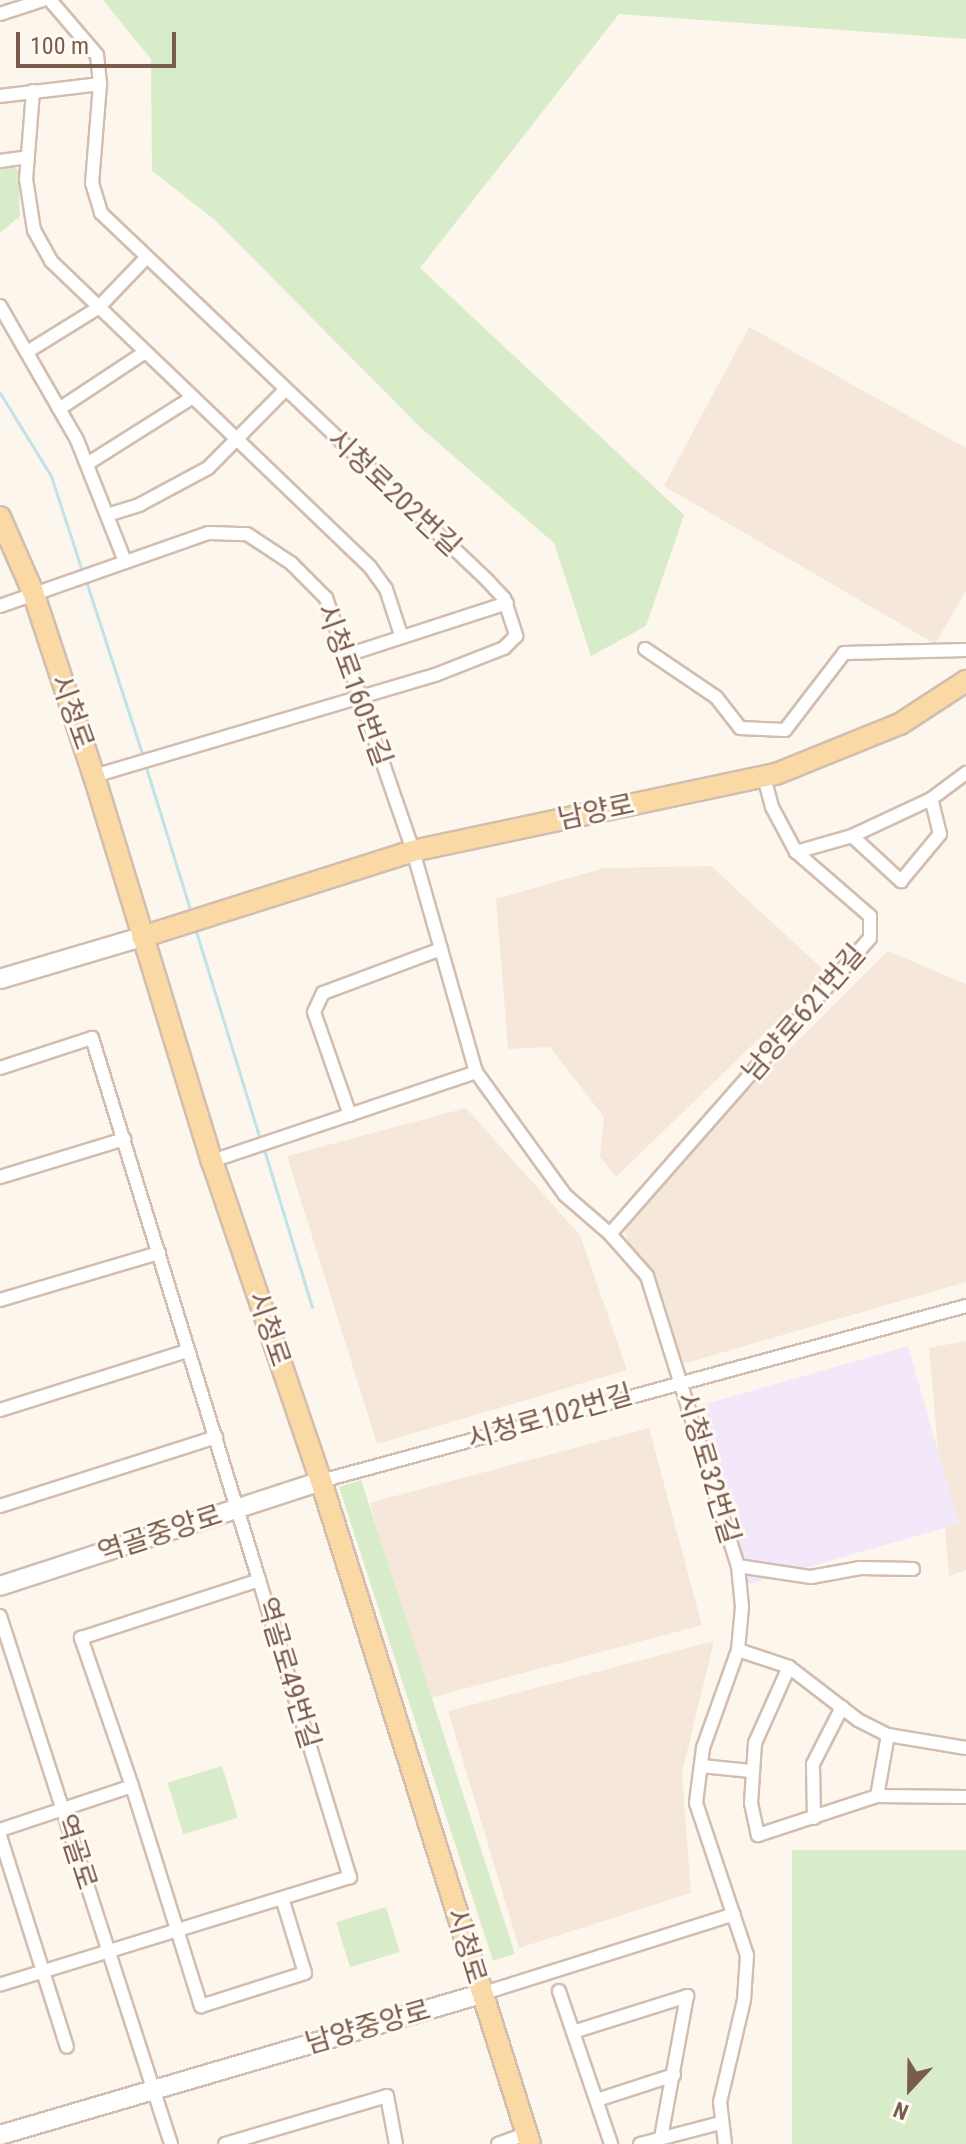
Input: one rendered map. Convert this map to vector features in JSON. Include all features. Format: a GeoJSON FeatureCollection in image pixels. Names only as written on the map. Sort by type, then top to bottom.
{"type":"FeatureCollection","features":[{"type":"Feature","properties":{"kind":"main road","name":"시청로"},"geometry":{"type":"LineString","coordinates":[[0,517],[33,592],[94,776],[212,1161],[321,1481],[528,2139]]}},
{"type":"Feature","properties":{"kind":"main road","name":"남양로"},"geometry":{"type":"LineString","coordinates":[[142,937],[413,851],[764,777],[900,724],[966,681]]}},
{"type":"Feature","properties":{"kind":"street"},"geometry":{"type":"LineString","coordinates":[[0,14],[43,0]]}},
{"type":"Feature","properties":{"kind":"street","name":"시청로202번길"},"geometry":{"type":"LineString","coordinates":[[50,0],[97,55],[100,84],[92,183],[101,213],[284,391],[439,532],[507,603]]}},
{"type":"Feature","properties":{"kind":"street"},"geometry":{"type":"LineString","coordinates":[[0,96],[100,84]]}},
{"type":"Feature","properties":{"kind":"street"},"geometry":{"type":"LineString","coordinates":[[33,91],[28,157],[34,230],[51,261],[370,567],[386,589],[401,635]]}},
{"type":"Feature","properties":{"kind":"street"},"geometry":{"type":"LineString","coordinates":[[0,161],[28,157]]}},
{"type":"Feature","properties":{"kind":"street"},"geometry":{"type":"LineString","coordinates":[[27,352],[98,308],[145,259]]}},
{"type":"Feature","properties":{"kind":"street"},"geometry":{"type":"LineString","coordinates":[[0,306],[87,464],[124,559]]}},
{"type":"Feature","properties":{"kind":"street"},"geometry":{"type":"LineString","coordinates":[[59,409],[145,352]]}},
{"type":"Feature","properties":{"kind":"street"},"geometry":{"type":"LineString","coordinates":[[107,515],[139,505],[208,468],[284,391]]}},
{"type":"Feature","properties":{"kind":"street"},"geometry":{"type":"LineString","coordinates":[[87,464],[193,397]]}},
{"type":"Feature","properties":{"kind":"street","name":"시청로160번길"},"geometry":{"type":"LineString","coordinates":[[0,608],[33,592],[101,572],[124,559],[209,533],[247,534],[291,563],[326,598],[413,851]]}},
{"type":"Feature","properties":{"kind":"street"},"geometry":{"type":"LineString","coordinates":[[94,776],[435,675],[504,648],[516,636],[507,603],[347,655]]}},
{"type":"Feature","properties":{"kind":"street"},"geometry":{"type":"LineString","coordinates":[[645,649],[716,697],[740,728],[785,730],[844,653],[966,650]]}},
{"type":"Feature","properties":{"kind":"street"},"geometry":{"type":"LineString","coordinates":[[764,777],[772,807],[796,852],[852,836],[931,799],[966,773]]}},
{"type":"Feature","properties":{"kind":"street"},"geometry":{"type":"LineString","coordinates":[[852,836],[901,881],[940,834],[931,799]]}},
{"type":"Feature","properties":{"kind":"street","name":"시청로32번길"},"geometry":{"type":"LineString","coordinates":[[413,851],[476,1072],[546,1172],[610,1234],[647,1276],[738,1566],[742,1607],[738,1650],[703,1748],[696,1803],[747,1955],[745,1985],[720,2123],[725,2144]]}},
{"type":"Feature","properties":{"kind":"street","name":"남양로621번길"},"geometry":{"type":"LineString","coordinates":[[610,1234],[870,938],[870,916],[796,852]]}},
{"type":"Feature","properties":{"kind":"street"},"geometry":{"type":"LineString","coordinates":[[0,979],[142,937]]}},
{"type":"Feature","properties":{"kind":"street"},"geometry":{"type":"LineString","coordinates":[[350,1115],[314,1012],[323,993],[441,949]]}},
{"type":"Feature","properties":{"kind":"street"},"geometry":{"type":"LineString","coordinates":[[0,1068],[92,1038],[259,1580]]}},
{"type":"Feature","properties":{"kind":"street"},"geometry":{"type":"LineString","coordinates":[[212,1161],[476,1072]]}},
{"type":"Feature","properties":{"kind":"street"},"geometry":{"type":"LineString","coordinates":[[0,1177],[124,1139]]}},
{"type":"Feature","properties":{"kind":"street"},"geometry":{"type":"LineString","coordinates":[[0,1300],[159,1253]]}},
{"type":"Feature","properties":{"kind":"street","name":"시청로102번길"},"geometry":{"type":"LineString","coordinates":[[321,1481],[681,1379],[966,1306]]}},
{"type":"Feature","properties":{"kind":"street"},"geometry":{"type":"LineString","coordinates":[[0,1410],[187,1351]]}},
{"type":"Feature","properties":{"kind":"street"},"geometry":{"type":"LineString","coordinates":[[0,1506],[216,1437]]}},
{"type":"Feature","properties":{"kind":"street","name":"역골중앙로"},"geometry":{"type":"LineString","coordinates":[[0,1586],[321,1481]]}},
{"type":"Feature","properties":{"kind":"street"},"geometry":{"type":"LineString","coordinates":[[738,1566],[811,1577],[860,1568],[913,1569]]}},
{"type":"Feature","properties":{"kind":"street","name":"역골로49번길"},"geometry":{"type":"LineString","coordinates":[[0,1985],[350,1877],[259,1580],[81,1638],[132,1786]]}},
{"type":"Feature","properties":{"kind":"street","name":"역골로"},"geometry":{"type":"LineString","coordinates":[[0,1616],[171,2144]]}},
{"type":"Feature","properties":{"kind":"street"},"geometry":{"type":"LineString","coordinates":[[738,1650],[789,1667],[842,1707],[888,1735],[966,1748]]}},
{"type":"Feature","properties":{"kind":"street"},"geometry":{"type":"LineString","coordinates":[[789,1667],[755,1743],[751,1771],[758,1835],[877,1796],[966,1797]]}},
{"type":"Feature","properties":{"kind":"street"},"geometry":{"type":"LineString","coordinates":[[814,1818],[813,1764],[842,1707]]}},
{"type":"Feature","properties":{"kind":"street"},"geometry":{"type":"LineString","coordinates":[[877,1796],[888,1735]]}},
{"type":"Feature","properties":{"kind":"street"},"geometry":{"type":"LineString","coordinates":[[701,1766],[751,1771]]}},
{"type":"Feature","properties":{"kind":"street"},"geometry":{"type":"LineString","coordinates":[[67,2047],[46,1971],[0,1833],[62,1807],[132,1786],[201,2006],[305,1973],[282,1898]]}},
{"type":"Feature","properties":{"kind":"street","name":"남양중앙로"},"geometry":{"type":"LineString","coordinates":[[0,2135],[481,1994],[734,1914]]}},
{"type":"Feature","properties":{"kind":"street"},"geometry":{"type":"LineString","coordinates":[[559,1991],[611,2144]]}},
{"type":"Feature","properties":{"kind":"street"},"geometry":{"type":"LineString","coordinates":[[573,2032],[687,1996],[661,2137]]}},
{"type":"Feature","properties":{"kind":"street"},"geometry":{"type":"LineString","coordinates":[[597,2100],[674,2075]]}},
{"type":"Feature","properties":{"kind":"street"},"geometry":{"type":"LineString","coordinates":[[225,2144],[387,2096],[396,2144]]}},
{"type":"Feature","properties":{"kind":"street"},"geometry":{"type":"LineString","coordinates":[[640,2144],[720,2123]]}},
{"type":"Feature","properties":{"kind":"street"},"geometry":{"type":"LineString","coordinates":[[498,2144],[528,2139]]}},
{"type":"Feature","properties":{"kind":"shaded area"},"geometry":{"type":"Polygon","coordinates":[[[749,327],[966,448],[966,591],[935,644],[664,486],[749,327]]]}},
{"type":"Feature","properties":{"kind":"shaded area"},"geometry":{"type":"Polygon","coordinates":[[[711,866],[827,973],[616,1177],[600,1157],[604,1117],[550,1047],[508,1049],[496,899],[604,868],[711,866]]]}},
{"type":"Feature","properties":{"kind":"shaded area"},"geometry":{"type":"Polygon","coordinates":[[[888,951],[966,984],[966,1282],[672,1367],[620,1218],[888,951]]]}},
{"type":"Feature","properties":{"kind":"shaded area"},"geometry":{"type":"Polygon","coordinates":[[[466,1108],[580,1235],[627,1370],[377,1444],[287,1156],[466,1108]]]}},
{"type":"Feature","properties":{"kind":"shaded area"},"geometry":{"type":"Polygon","coordinates":[[[966,1341],[966,1570],[949,1576],[929,1348],[966,1341]]]}},
{"type":"Feature","properties":{"kind":"shaded area"},"geometry":{"type":"Polygon","coordinates":[[[908,1346],[959,1524],[742,1586],[691,1408],[908,1346]]]}},
{"type":"Feature","properties":{"kind":"shaded area"},"geometry":{"type":"Polygon","coordinates":[[[649,1428],[702,1625],[423,1700],[370,1503],[649,1428]]]}},
{"type":"Feature","properties":{"kind":"shaded area"},"geometry":{"type":"Polygon","coordinates":[[[714,1641],[682,1772],[691,1893],[519,1948],[448,1711],[714,1641]]]}},
{"type":"Feature","properties":{"kind":"green space"},"geometry":{"type":"Polygon","coordinates":[[[103,0],[966,0],[966,39],[619,14],[420,268],[684,515],[646,626],[591,656],[554,543],[420,427],[215,220],[152,171],[151,59],[103,0]]]}},
{"type":"Feature","properties":{"kind":"green space"},"geometry":{"type":"Polygon","coordinates":[[[11,164],[18,170],[20,216],[0,233],[0,169],[11,164]]]}},
{"type":"Feature","properties":{"kind":"green space"},"geometry":{"type":"Polygon","coordinates":[[[361,1480],[515,1954],[493,1961],[339,1487],[361,1480]]]}},
{"type":"Feature","properties":{"kind":"green space"},"geometry":{"type":"Polygon","coordinates":[[[222,1766],[238,1818],[183,1834],[167,1783],[222,1766]]]}},
{"type":"Feature","properties":{"kind":"green space"},"geometry":{"type":"Polygon","coordinates":[[[792,1850],[966,1850],[966,2144],[792,2144],[792,1850]]]}},
{"type":"Feature","properties":{"kind":"green space"},"geometry":{"type":"Polygon","coordinates":[[[386,1907],[400,1952],[350,1967],[336,1922],[386,1907]]]}},
{"type":"Feature","properties":{"kind":"waterway"},"geometry":{"type":"LineString","coordinates":[[0,393],[51,476],[83,574]]}},
{"type":"Feature","properties":{"kind":"waterway"},"geometry":{"type":"LineString","coordinates":[[86,581],[143,756]]}},
{"type":"Feature","properties":{"kind":"waterway"},"geometry":{"type":"LineString","coordinates":[[145,764],[191,913]]}},
{"type":"Feature","properties":{"kind":"waterway"},"geometry":{"type":"LineString","coordinates":[[195,928],[260,1139]]}},
{"type":"Feature","properties":{"kind":"waterway"},"geometry":{"type":"LineString","coordinates":[[263,1146],[312,1307]]}}]}
